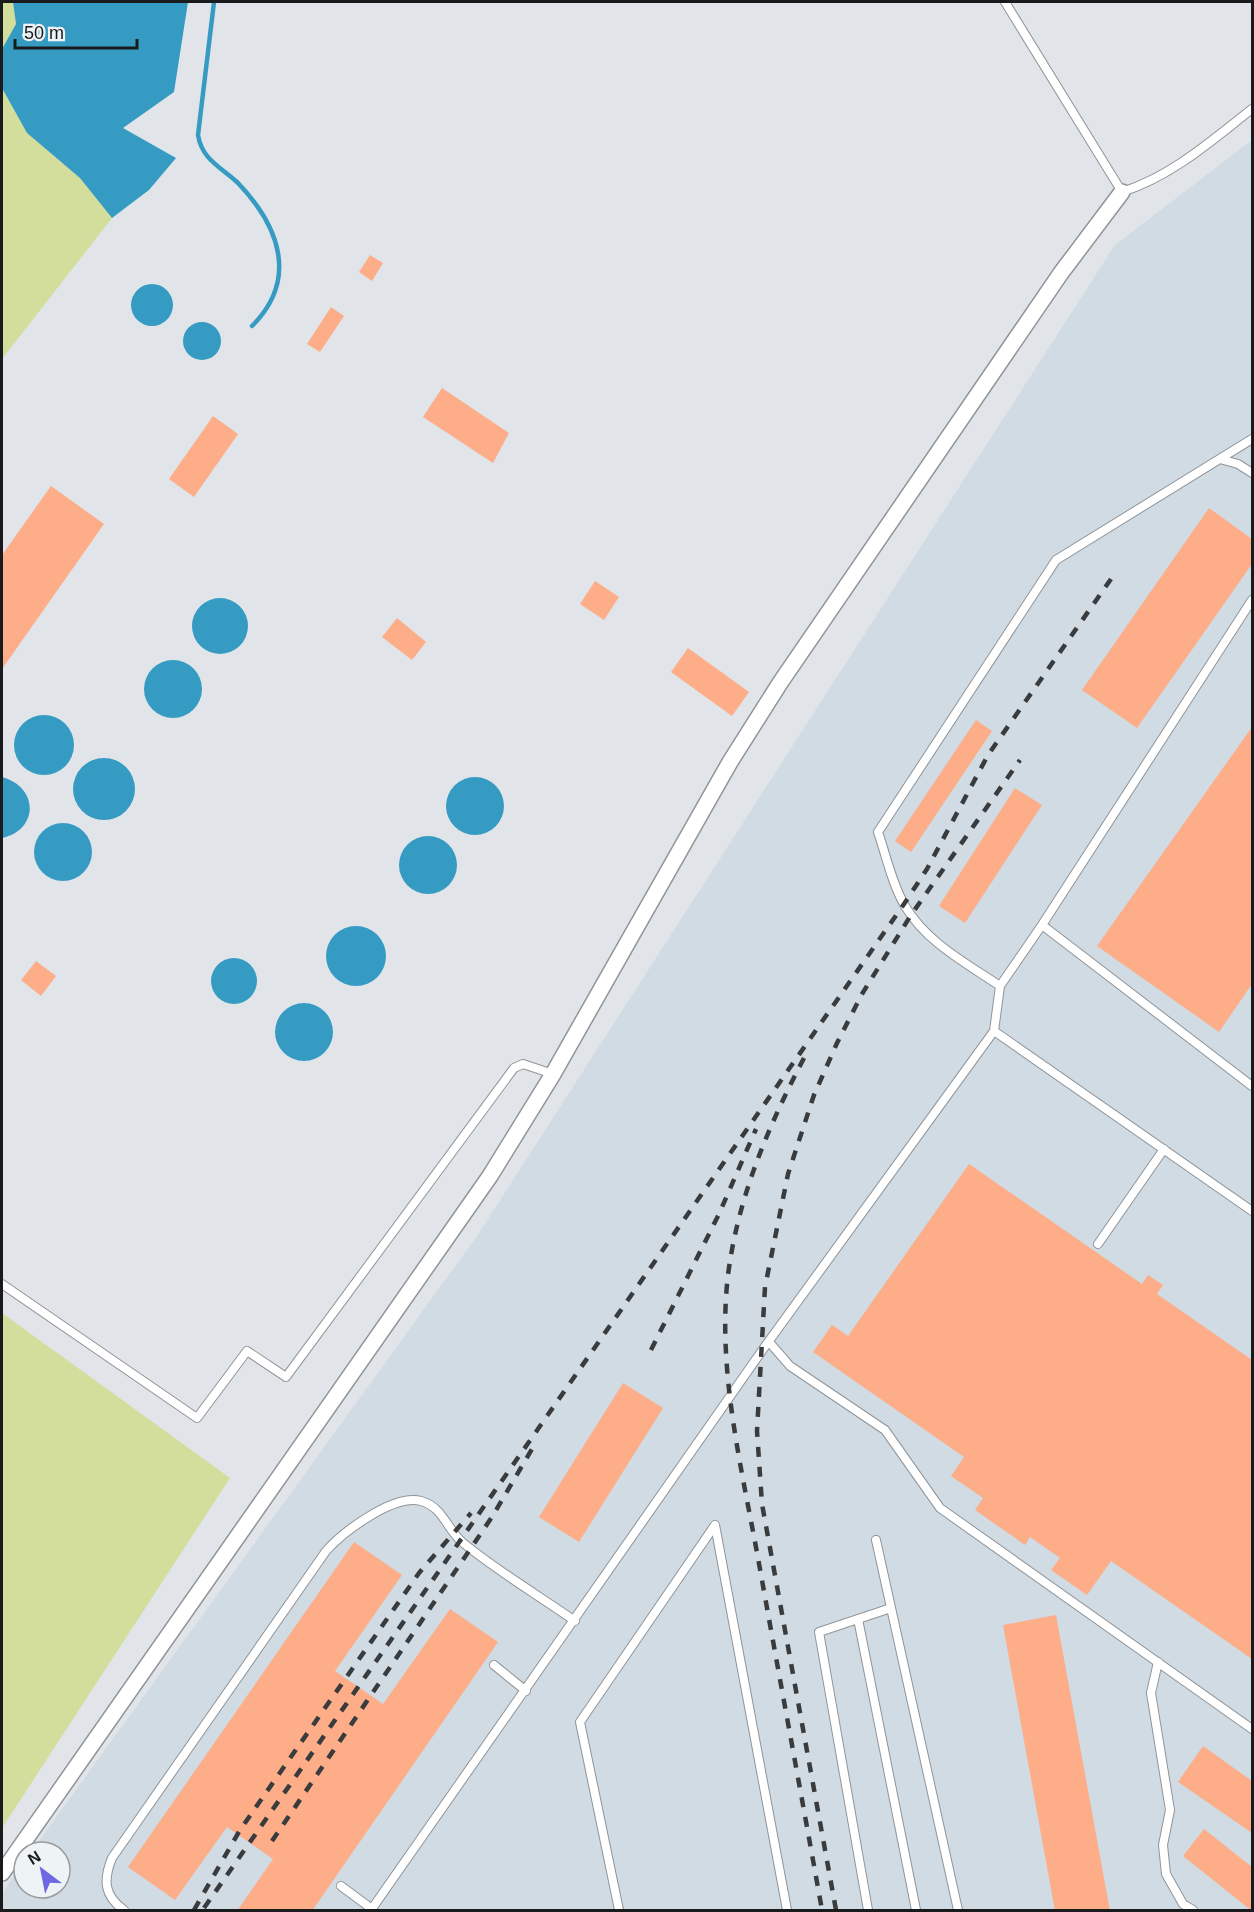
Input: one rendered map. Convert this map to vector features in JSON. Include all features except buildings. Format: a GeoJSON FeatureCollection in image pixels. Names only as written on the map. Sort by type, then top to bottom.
{"type":"FeatureCollection","features":[{"type":"Feature","properties":{"kind":"street"},"geometry":{"type":"LineString","coordinates":[[2,1874],[490,1176],[553,1074],[730,762],[780,683],[1061,273],[1122,192]]}},
{"type":"Feature","properties":{"kind":"lane"},"geometry":{"type":"LineString","coordinates":[[1005,2],[1122,192],[1168,173],[1252,110]]}},
{"type":"Feature","properties":{"kind":"lane"},"geometry":{"type":"LineString","coordinates":[[1000,986],[941,945],[917,924],[904,904],[878,832],[1056,560],[1252,439]]}},
{"type":"Feature","properties":{"kind":"lane"},"geometry":{"type":"LineString","coordinates":[[1220,459],[1238,464],[1252,473]]}},
{"type":"Feature","properties":{"kind":"lane"},"geometry":{"type":"LineString","coordinates":[[342,1886],[372,1910],[770,1343],[994,1032],[1000,986],[1042,925],[1252,600]]}},
{"type":"Feature","properties":{"kind":"lane"},"geometry":{"type":"LineString","coordinates":[[1042,925],[1252,1086]]}},
{"type":"Feature","properties":{"kind":"lane"},"geometry":{"type":"LineString","coordinates":[[994,1032],[1252,1211]]}},
{"type":"Feature","properties":{"kind":"lane"},"geometry":{"type":"LineString","coordinates":[[2,1284],[197,1418],[247,1351],[286,1377],[514,1068],[523,1064],[553,1074]]}},
{"type":"Feature","properties":{"kind":"lane"},"geometry":{"type":"LineString","coordinates":[[1098,1244],[1164,1149]]}},
{"type":"Feature","properties":{"kind":"lane"},"geometry":{"type":"LineString","coordinates":[[770,1343],[790,1365],[885,1430],[940,1509],[1252,1729]]}},
{"type":"Feature","properties":{"kind":"lane"},"geometry":{"type":"LineString","coordinates":[[124,1911],[109,1896],[105,1884],[112,1858],[326,1551],[357,1524],[395,1504],[418,1500],[427,1503],[442,1514],[460,1540],[575,1621]]}},
{"type":"Feature","properties":{"kind":"lane"},"geometry":{"type":"LineString","coordinates":[[619,1911],[580,1722],[715,1525],[786,1911]]}},
{"type":"Feature","properties":{"kind":"lane"},"geometry":{"type":"LineString","coordinates":[[876,1539],[958,1911]]}},
{"type":"Feature","properties":{"kind":"lane"},"geometry":{"type":"LineString","coordinates":[[868,1911],[819,1632],[891,1608]]}},
{"type":"Feature","properties":{"kind":"lane"},"geometry":{"type":"LineString","coordinates":[[858,1619],[916,1911]]}},
{"type":"Feature","properties":{"kind":"lane"},"geometry":{"type":"LineString","coordinates":[[1158,1662],[1151,1693],[1170,1810],[1162,1845],[1166,1874],[1183,1904],[1193,1911]]}},
{"type":"Feature","properties":{"kind":"lane"},"geometry":{"type":"LineString","coordinates":[[494,1665],[526,1691]]}},
{"type":"Feature","properties":{"kind":"shaded area"},"geometry":{"type":"Polygon","coordinates":[[[1252,140],[1252,1910],[2,1910],[2,1893],[12,1879],[12,1900],[72,1900],[72,1840],[40,1840],[477,1236],[1115,245],[1252,140]]]}},
{"type":"Feature","properties":{"kind":"green space"},"geometry":{"type":"Polygon","coordinates":[[[2,2],[13,2],[16,24],[2,49],[2,2]]]}},
{"type":"Feature","properties":{"kind":"green space"},"geometry":{"type":"Polygon","coordinates":[[[2,88],[27,133],[80,178],[112,218],[2,359],[2,88]]]}},
{"type":"Feature","properties":{"kind":"green space"},"geometry":{"type":"Polygon","coordinates":[[[2,1313],[230,1478],[2,1828],[2,1313]]]}},
{"type":"Feature","properties":{"kind":"water"},"geometry":{"type":"Polygon","coordinates":[[[13,2],[188,2],[174,92],[123,128],[176,158],[149,190],[112,218],[80,178],[27,133],[2,88],[2,49],[16,24],[13,2]]]}},
{"type":"Feature","properties":{"kind":"water"},"geometry":{"type":"Polygon","coordinates":[[[152,284],[160,285],[167,290],[172,297],[172,313],[167,320],[160,325],[152,326],[144,325],[137,320],[132,313],[131,305],[132,297],[137,290],[144,285],[152,284]]]}},
{"type":"Feature","properties":{"kind":"water"},"geometry":{"type":"Polygon","coordinates":[[[202,322],[216,327],[221,341],[216,355],[202,360],[188,355],[183,341],[188,327],[202,322]]]}},
{"type":"Feature","properties":{"kind":"water"},"geometry":{"type":"Polygon","coordinates":[[[215,598],[225,598],[240,606],[246,615],[248,626],[246,637],[240,646],[225,654],[215,654],[204,649],[197,642],[192,631],[192,621],[197,610],[204,603],[215,598]]]}},
{"type":"Feature","properties":{"kind":"water"},"geometry":{"type":"Polygon","coordinates":[[[167,660],[179,660],[194,668],[202,683],[202,695],[194,710],[179,718],[167,718],[152,710],[144,695],[144,683],[152,668],[167,660]]]}},
{"type":"Feature","properties":{"kind":"water"},"geometry":{"type":"Polygon","coordinates":[[[44,715],[61,720],[69,728],[74,745],[69,762],[61,770],[44,775],[27,770],[19,762],[14,745],[19,728],[27,720],[44,715]]]}},
{"type":"Feature","properties":{"kind":"water"},"geometry":{"type":"Polygon","coordinates":[[[104,758],[121,763],[126,767],[130,772],[135,789],[130,806],[126,811],[121,815],[104,820],[87,815],[82,811],[78,806],[73,789],[78,772],[82,767],[87,763],[104,758]]]}},
{"type":"Feature","properties":{"kind":"water"},"geometry":{"type":"Polygon","coordinates":[[[2,777],[14,782],[23,790],[30,808],[23,826],[2,838],[2,777]]]}},
{"type":"Feature","properties":{"kind":"water"},"geometry":{"type":"Polygon","coordinates":[[[469,777],[481,777],[496,785],[504,800],[504,812],[496,827],[481,835],[469,835],[454,827],[446,812],[446,800],[454,785],[469,777]]]}},
{"type":"Feature","properties":{"kind":"water"},"geometry":{"type":"Polygon","coordinates":[[[63,823],[74,825],[87,836],[92,852],[90,863],[79,876],[63,881],[52,879],[39,868],[34,852],[36,841],[47,828],[63,823]]]}},
{"type":"Feature","properties":{"kind":"water"},"geometry":{"type":"Polygon","coordinates":[[[428,836],[439,838],[452,849],[457,865],[455,876],[444,889],[428,894],[417,892],[404,881],[399,865],[401,854],[412,841],[428,836]]]}},
{"type":"Feature","properties":{"kind":"water"},"geometry":{"type":"Polygon","coordinates":[[[356,926],[377,935],[386,956],[377,977],[356,986],[335,977],[326,956],[335,935],[356,926]]]}},
{"type":"Feature","properties":{"kind":"water"},"geometry":{"type":"Polygon","coordinates":[[[234,958],[243,959],[251,964],[256,972],[256,990],[251,998],[243,1003],[234,1004],[225,1003],[217,998],[212,990],[211,981],[212,972],[217,964],[225,959],[234,958]]]}},
{"type":"Feature","properties":{"kind":"water"},"geometry":{"type":"Polygon","coordinates":[[[304,1003],[315,1005],[328,1016],[333,1032],[331,1043],[320,1056],[304,1061],[293,1059],[280,1048],[275,1032],[277,1021],[288,1008],[304,1003]]]}},
{"type":"Feature","properties":{"kind":"waterway"},"geometry":{"type":"LineString","coordinates":[[214,2],[198,135],[200,144],[208,157],[238,183],[252,200],[273,235],[278,253],[279,271],[275,290],[267,308],[252,326]]}},
{"type":"Feature","properties":{"kind":"railway"},"geometry":{"type":"LineString","coordinates":[[204,1908],[904,904],[927,869],[988,755],[1111,579]]}},
{"type":"Feature","properties":{"kind":"railway"},"geometry":{"type":"LineString","coordinates":[[836,1910],[762,1504],[757,1431],[765,1287],[788,1174],[814,1095],[837,1043],[862,994],[911,915],[1020,760]]}},
{"type":"Feature","properties":{"kind":"railway"},"geometry":{"type":"LineString","coordinates":[[804,1058],[778,1110],[747,1190],[733,1246],[725,1310],[732,1417],[822,1910]]}},
{"type":"Feature","properties":{"kind":"railway"},"geometry":{"type":"LineString","coordinates":[[651,1350],[719,1214],[756,1129]]}},
{"type":"Feature","properties":{"kind":"railway"},"geometry":{"type":"LineString","coordinates":[[272,1841],[492,1517],[532,1449]]}},
{"type":"Feature","properties":{"kind":"railway"},"geometry":{"type":"LineString","coordinates":[[194,1910],[240,1830],[419,1573],[471,1513]]}}]}
